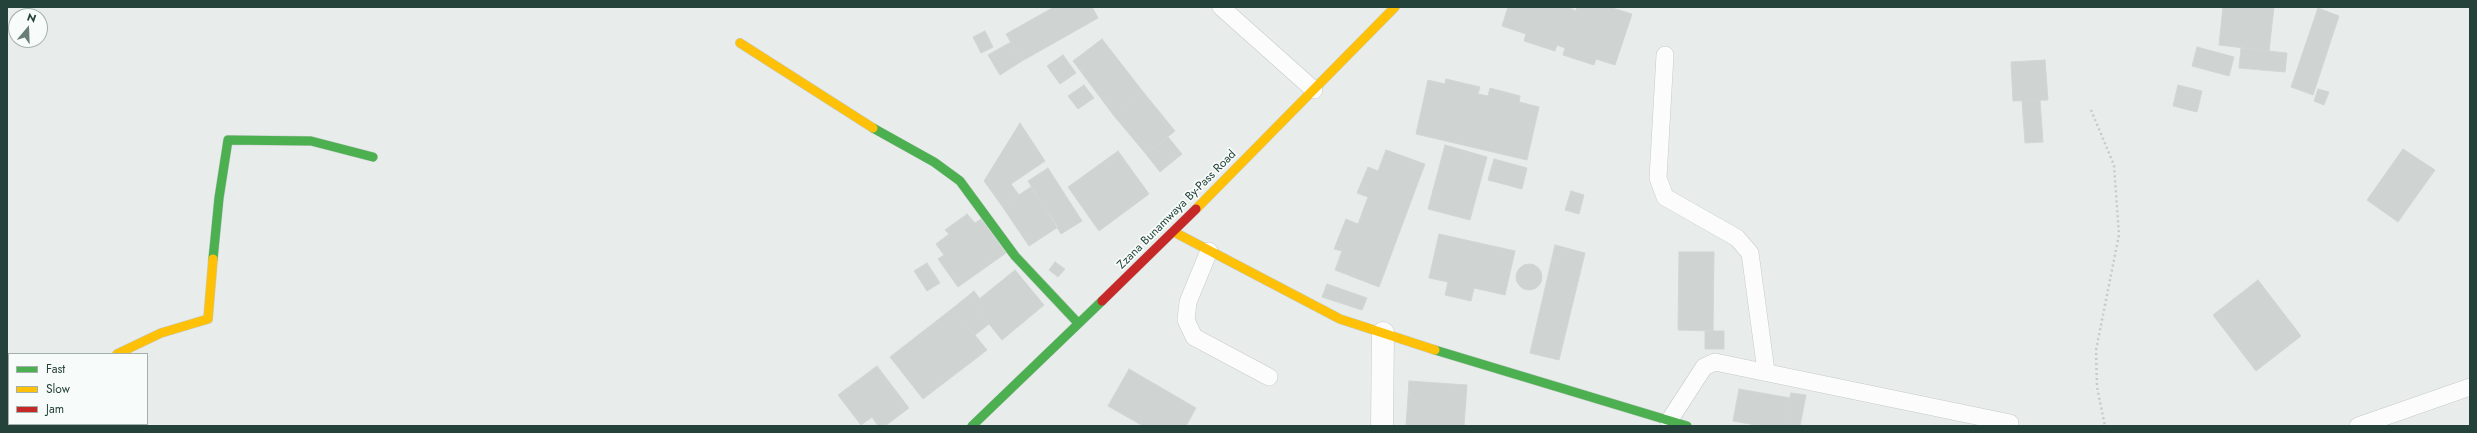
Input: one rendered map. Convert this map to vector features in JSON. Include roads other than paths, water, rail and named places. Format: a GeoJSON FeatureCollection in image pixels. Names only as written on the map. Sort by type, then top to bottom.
{"type":"FeatureCollection","features":[{"type":"Feature","properties":{"kind":"street","name":"Zzana Bunamwaya By-Pass Road"},"geometry":{"type":"LineString","coordinates":[[972,426],[1174,232],[1395,7]]}},
{"type":"Feature","properties":{"kind":"street"},"geometry":{"type":"LineString","coordinates":[[740,43],[864,123],[934,162],[960,181],[990,219],[1014,256],[1078,324]]}},
{"type":"Feature","properties":{"kind":"street"},"geometry":{"type":"LineString","coordinates":[[118,353],[161,333],[208,319],[219,198],[228,140],[311,140],[374,157]]}},
{"type":"Feature","properties":{"kind":"street"},"geometry":{"type":"LineString","coordinates":[[1174,232],[1340,319],[1492,370],[1687,426]]}},
{"type":"Feature","properties":{"kind":"street"},"geometry":{"type":"LineString","coordinates":[[1382,426],[1383,333]]}},
{"type":"Feature","properties":{"kind":"lane"},"geometry":{"type":"LineString","coordinates":[[1221,7],[1314,90]]}},
{"type":"Feature","properties":{"kind":"lane"},"geometry":{"type":"LineString","coordinates":[[1665,55],[1658,178],[1665,197],[1737,238],[1750,253],[1766,371]]}},
{"type":"Feature","properties":{"kind":"lane"},"geometry":{"type":"LineString","coordinates":[[1209,251],[1188,302],[1186,320],[1194,337],[1269,377]]}},
{"type":"Feature","properties":{"kind":"lane"},"geometry":{"type":"LineString","coordinates":[[1669,421],[1704,367],[1715,362],[1766,371],[2010,422]]}},
{"type":"Feature","properties":{"kind":"lane"},"geometry":{"type":"LineString","coordinates":[[2358,426],[2470,387]]}}]}
